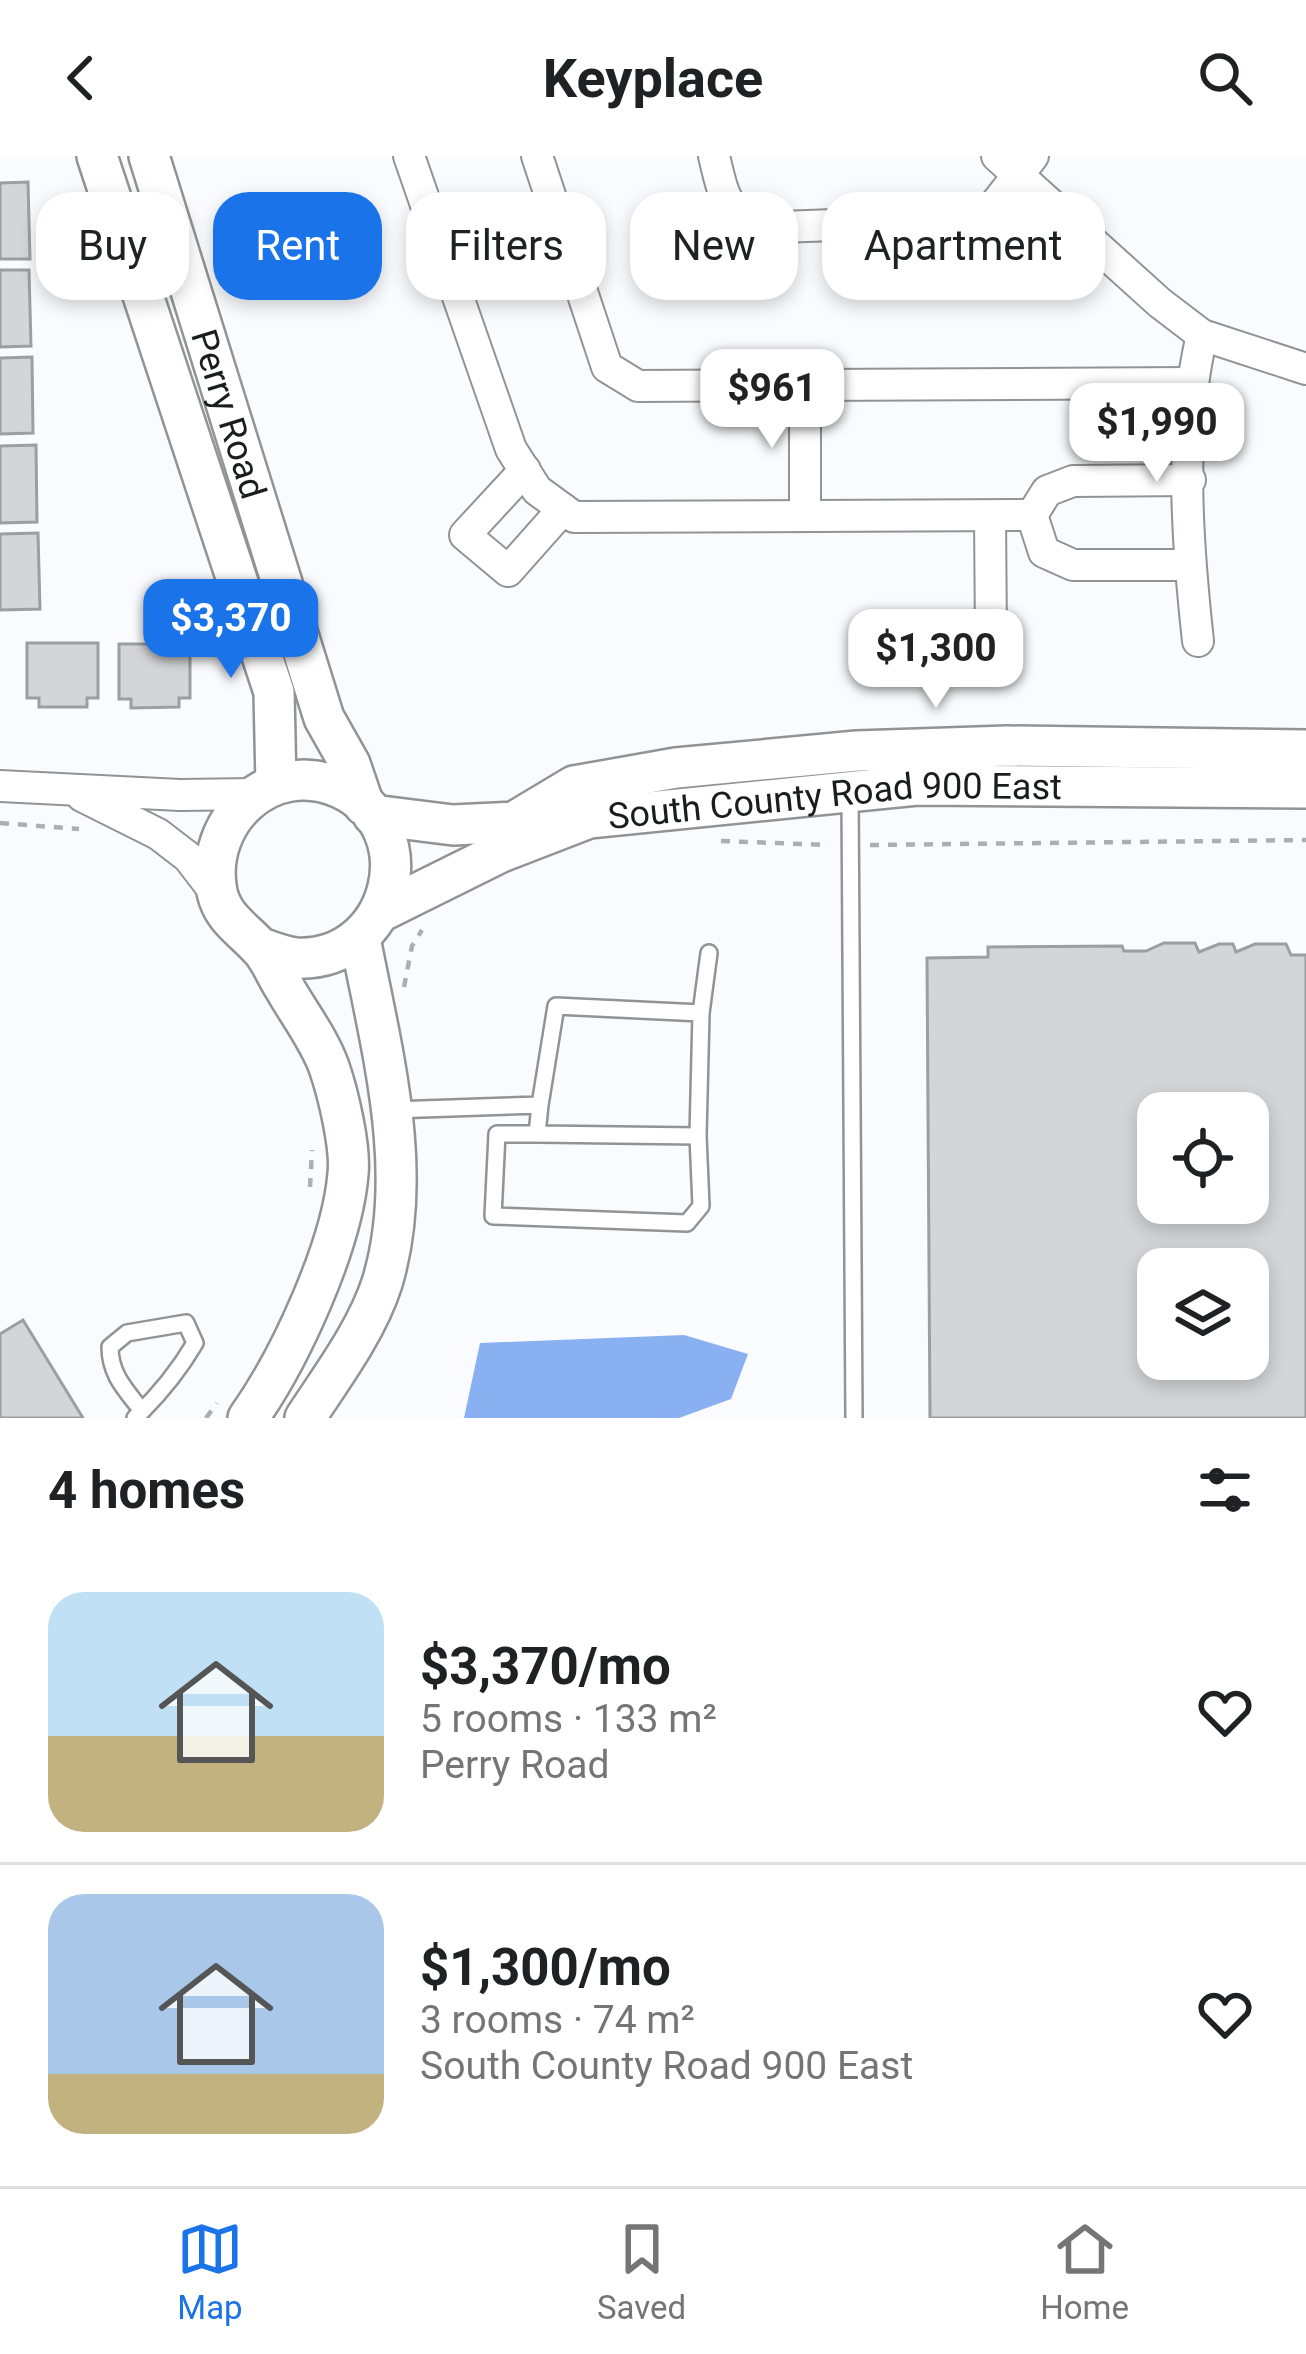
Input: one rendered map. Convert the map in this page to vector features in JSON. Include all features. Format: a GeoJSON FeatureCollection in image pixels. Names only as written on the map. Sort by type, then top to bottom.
{"type":"FeatureCollection","features":[{"type":"Feature","properties":{"kind":"street","name":"Perry Road"},"geometry":{"type":"LineString","coordinates":[[98,156],[274,692],[267,789]]}},
{"type":"Feature","properties":{"kind":"street","name":"Perry Road"},"geometry":{"type":"LineString","coordinates":[[149,156],[323,718],[388,841],[392,876],[371,924],[374,1013],[389,1110],[396,1216],[381,1286],[341,1363],[305,1418]]}},
{"type":"Feature","properties":{"kind":"street"},"geometry":{"type":"LineString","coordinates":[[409,156],[511,449],[537,490],[574,518],[1032,515]]}},
{"type":"Feature","properties":{"kind":"street"},"geometry":{"type":"LineString","coordinates":[[537,156],[607,367],[638,386],[1191,382]]}},
{"type":"Feature","properties":{"kind":"street"},"geometry":{"type":"LineString","coordinates":[[714,156],[724,198],[750,223],[780,227],[969,220],[992,207],[1016,162],[1160,303],[1202,334],[1306,369]]}},
{"type":"Feature","properties":{"kind":"street"},"geometry":{"type":"LineString","coordinates":[[1198,641],[1190,565],[1191,382],[1202,334]]}},
{"type":"Feature","properties":{"kind":"street"},"geometry":{"type":"LineString","coordinates":[[805,386],[805,516]]}},
{"type":"Feature","properties":{"kind":"street"},"geometry":{"type":"LineString","coordinates":[[524,470],[465,536],[508,571],[563,509]]}},
{"type":"Feature","properties":{"kind":"street"},"geometry":{"type":"LineString","coordinates":[[1190,480],[1073,481],[1047,491],[1032,515],[1044,552],[1072,565],[1190,565]]}},
{"type":"Feature","properties":{"kind":"street"},"geometry":{"type":"LineString","coordinates":[[990,516],[991,639]]}},
{"type":"Feature","properties":{"kind":"street","name":"South County Road 900 East"},"geometry":{"type":"LineString","coordinates":[[368,810],[453,825],[514,822],[574,786],[676,768],[857,751],[1006,746],[1306,750]]}},
{"type":"Feature","properties":{"kind":"street"},"geometry":{"type":"LineString","coordinates":[[1209,787],[1246,766],[1306,762]]}},
{"type":"Feature","properties":{"kind":"street"},"geometry":{"type":"LineString","coordinates":[[0,786],[71,791],[267,789],[309,779],[342,789],[368,810]]}},
{"type":"Feature","properties":{"kind":"street","name":"South County Road 900 East"},"geometry":{"type":"LineString","coordinates":[[371,924],[501,852],[589,818],[917,785],[1306,788]]}},
{"type":"Feature","properties":{"kind":"street"},"geometry":{"type":"LineString","coordinates":[[218,896],[214,861],[224,828],[245,801],[267,789]]}},
{"type":"Feature","properties":{"kind":"street"},"geometry":{"type":"LineString","coordinates":[[71,791],[158,834],[188,857],[218,896],[234,927],[261,948],[294,958],[329,955],[371,924]]}},
{"type":"Feature","properties":{"kind":"street"},"geometry":{"type":"LineString","coordinates":[[233,1409],[289,1350],[333,1243],[349,1172],[328,1064],[261,948]]}},
{"type":"Feature","properties":{"kind":"lane"},"geometry":{"type":"LineString","coordinates":[[850,792],[854,1418]]}},
{"type":"Feature","properties":{"kind":"lane"},"geometry":{"type":"LineString","coordinates":[[698,1136],[497,1134],[493,1216],[687,1223],[700,1205],[701,1013],[709,952]]}},
{"type":"Feature","properties":{"kind":"lane"},"geometry":{"type":"LineString","coordinates":[[537,1134],[556,1006],[701,1013]]}},
{"type":"Feature","properties":{"kind":"lane"},"geometry":{"type":"LineString","coordinates":[[389,1110],[541,1105]]}},
{"type":"Feature","properties":{"kind":"lane"},"geometry":{"type":"LineString","coordinates":[[186,1323],[195,1343],[165,1389],[138,1414],[110,1364],[110,1347],[127,1333],[186,1323]]}},
{"type":"Feature","properties":{"kind":"path"},"geometry":{"type":"LineString","coordinates":[[0,823],[94,831]]}},
{"type":"Feature","properties":{"kind":"path"},"geometry":{"type":"LineString","coordinates":[[716,841],[850,845],[1306,840]]}},
{"type":"Feature","properties":{"kind":"path"},"geometry":{"type":"LineString","coordinates":[[374,1013],[400,1013],[412,946],[424,926]]}},
{"type":"Feature","properties":{"kind":"path"},"geometry":{"type":"LineString","coordinates":[[310,1136],[310,1196]]}},
{"type":"Feature","properties":{"kind":"path"},"geometry":{"type":"LineString","coordinates":[[206,1418],[233,1409]]}},
{"type":"Feature","properties":{"kind":"water"},"geometry":{"type":"Polygon","coordinates":[[[684,1335],[748,1354],[731,1399],[679,1418],[464,1418],[480,1343],[684,1335]]]}},
{"type":"Feature","properties":{"kind":"building"},"geometry":{"type":"Polygon","coordinates":[[[28,182],[30,259],[0,259],[0,183],[28,182]]]}},
{"type":"Feature","properties":{"kind":"building"},"geometry":{"type":"Polygon","coordinates":[[[0,270],[29,270],[31,346],[0,347],[0,270]]]}},
{"type":"Feature","properties":{"kind":"building"},"geometry":{"type":"Polygon","coordinates":[[[32,357],[33,433],[0,434],[0,358],[32,357]]]}},
{"type":"Feature","properties":{"kind":"building"},"geometry":{"type":"Polygon","coordinates":[[[36,445],[37,522],[0,523],[0,446],[36,445]]]}},
{"type":"Feature","properties":{"kind":"building"},"geometry":{"type":"Polygon","coordinates":[[[38,533],[40,609],[0,610],[0,534],[38,533]]]}},
{"type":"Feature","properties":{"kind":"building"},"geometry":{"type":"Polygon","coordinates":[[[27,643],[98,643],[98,698],[87,698],[87,707],[39,707],[39,698],[27,698],[27,643]]]}},
{"type":"Feature","properties":{"kind":"building"},"geometry":{"type":"Polygon","coordinates":[[[119,644],[190,644],[190,698],[179,698],[179,707],[131,708],[131,699],[119,699],[119,644]]]}},
{"type":"Feature","properties":{"kind":"building"},"geometry":{"type":"Polygon","coordinates":[[[1164,943],[1195,943],[1199,952],[1219,944],[1233,944],[1236,952],[1255,944],[1286,944],[1291,955],[1306,955],[1306,1418],[930,1418],[927,958],[988,957],[988,947],[1122,946],[1124,951],[1146,951],[1164,943]]]}},
{"type":"Feature","properties":{"kind":"building"},"geometry":{"type":"Polygon","coordinates":[[[23,1320],[83,1418],[0,1418],[0,1334],[23,1320]]]}}]}
